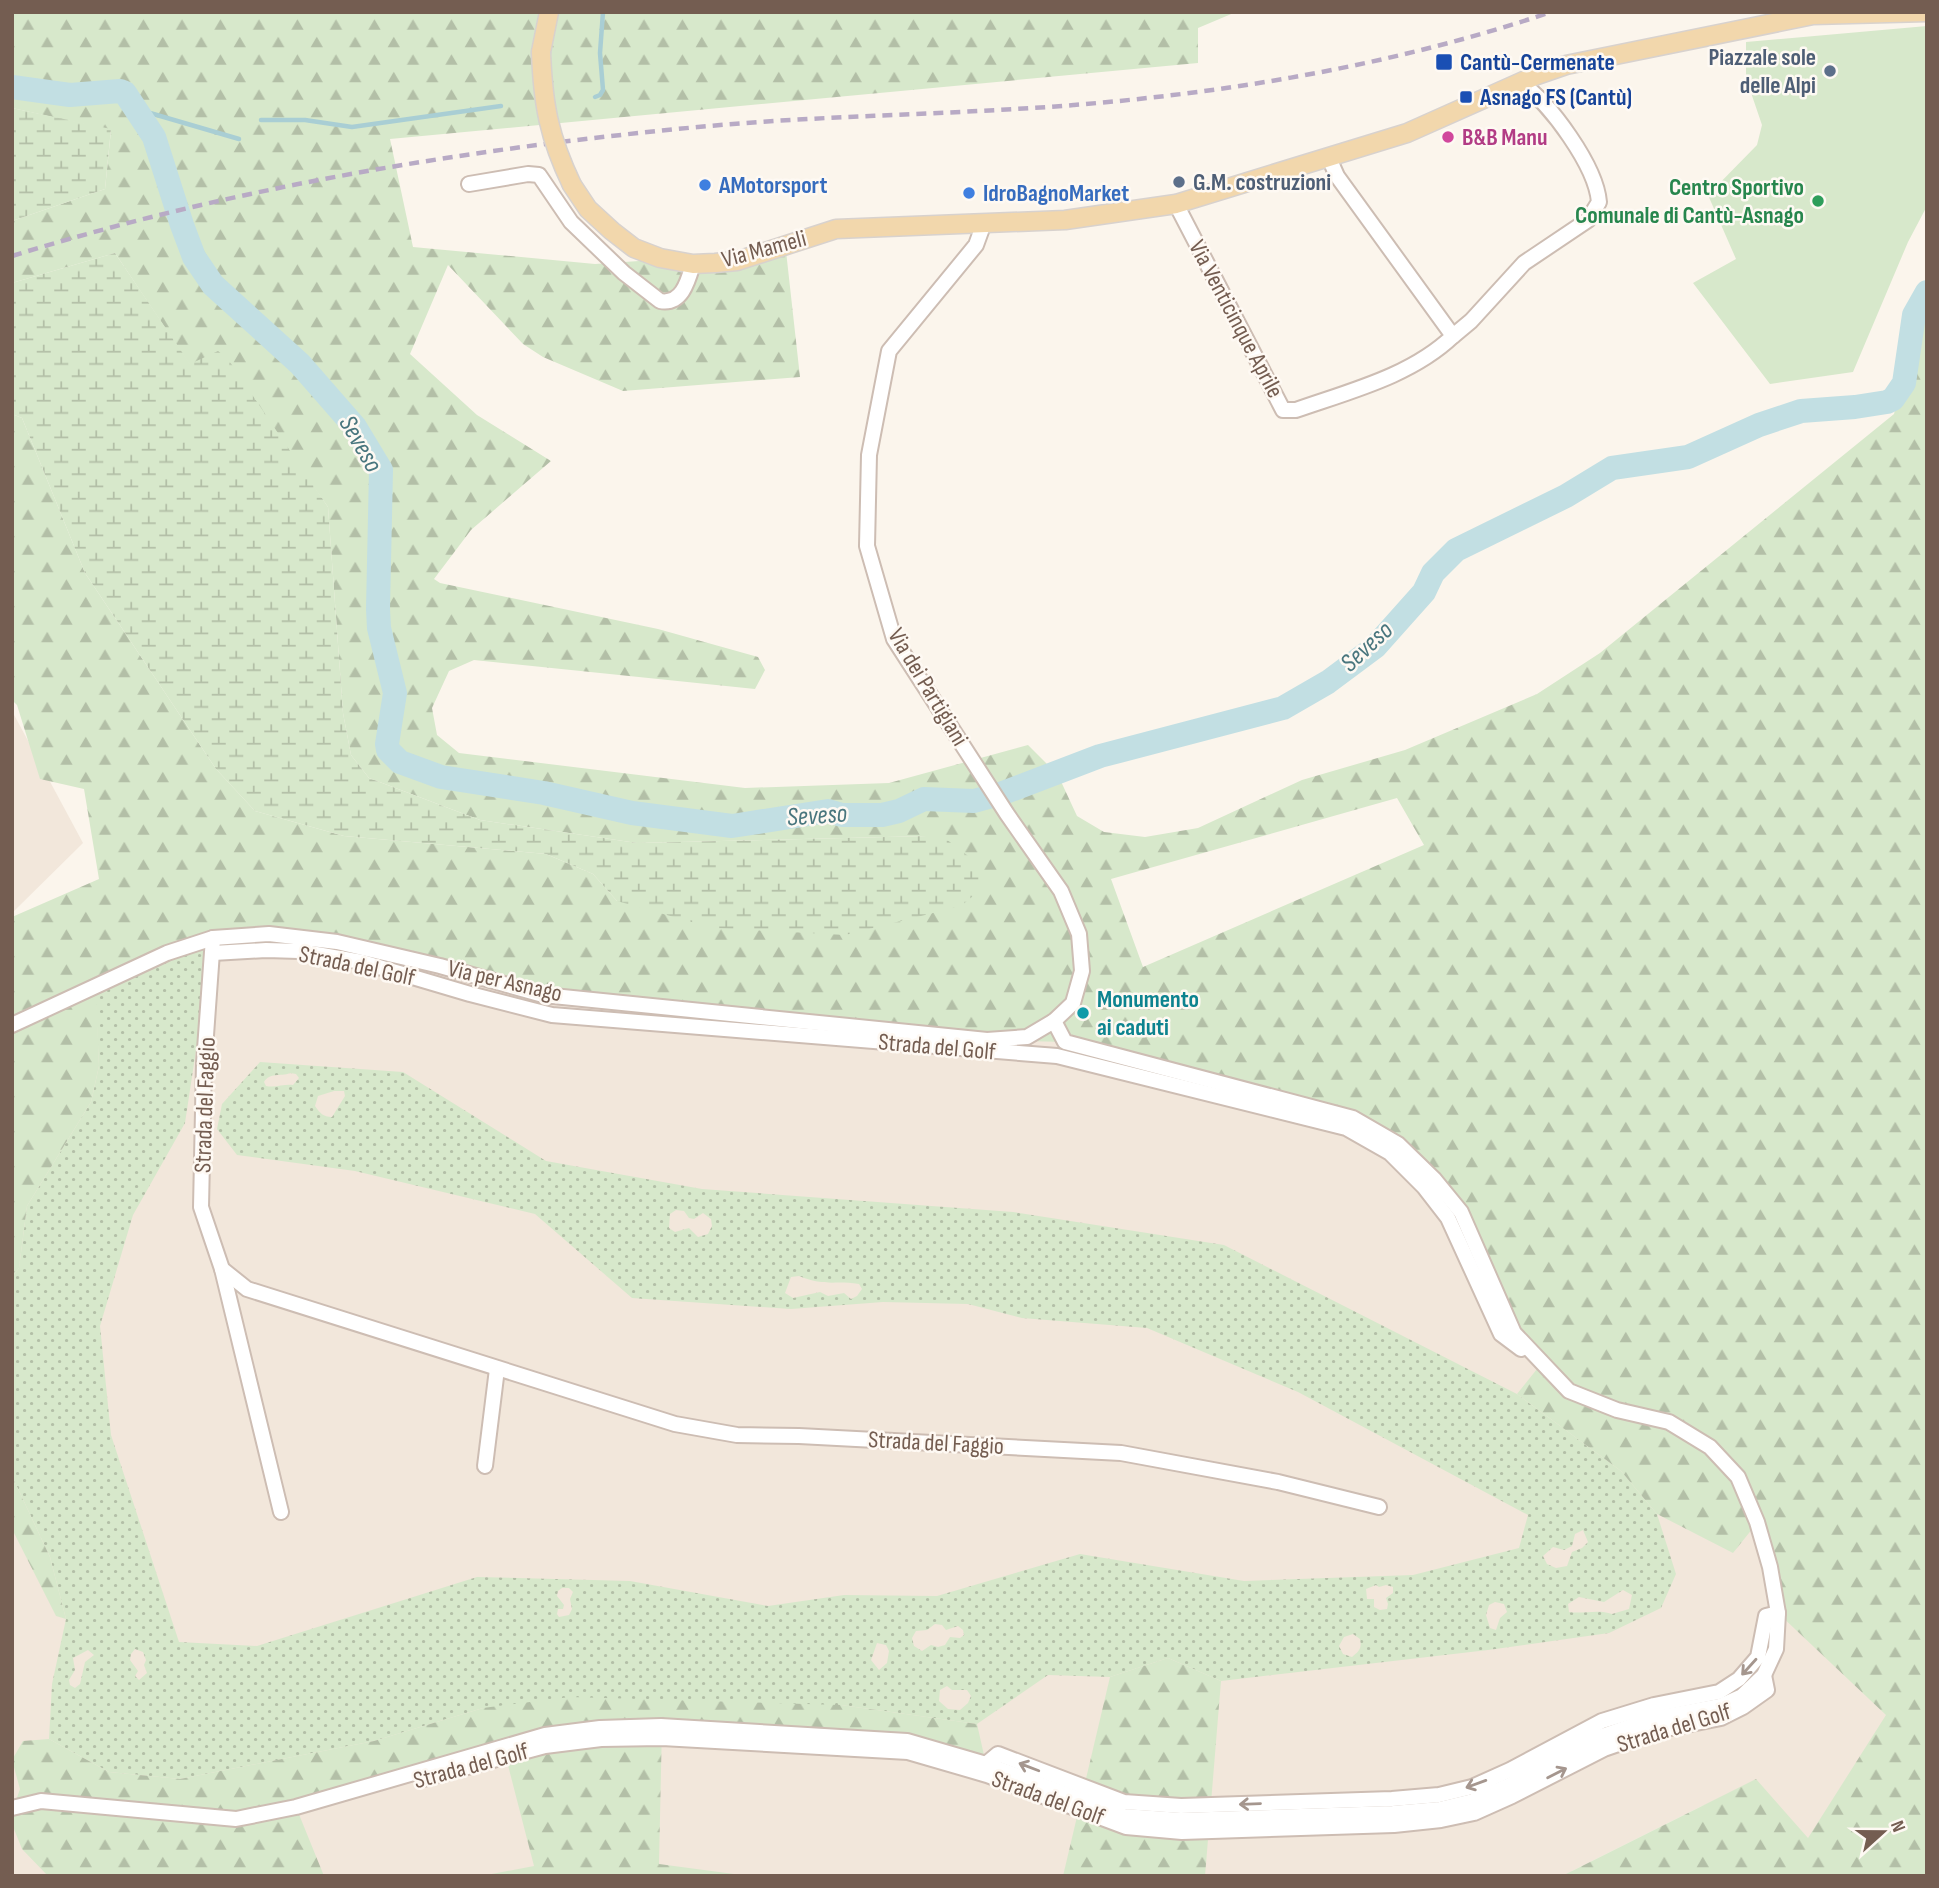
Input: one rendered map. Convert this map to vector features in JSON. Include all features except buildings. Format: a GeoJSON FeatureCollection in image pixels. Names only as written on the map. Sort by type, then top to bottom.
{"type":"FeatureCollection","features":[{"type":"Feature","properties":{"kind":"main road","name":"Via Mameli"},"geometry":{"type":"LineString","coordinates":[[549,12],[541,52],[542,93],[549,129],[572,185],[589,209],[634,248],[660,258],[693,264],[737,261],[836,229],[1065,220],[1176,204],[1407,133],[1566,65],[1800,18],[1927,12]]}},
{"type":"Feature","properties":{"kind":"street"},"geometry":{"type":"LineString","coordinates":[[1329,158],[1337,177],[1453,335],[1471,321],[1524,264],[1588,220],[1599,202],[1594,176],[1552,112],[1534,92],[1521,83]]}},
{"type":"Feature","properties":{"kind":"street"},"geometry":{"type":"LineString","coordinates":[[469,184],[528,174],[539,175],[571,222],[615,265],[660,301],[677,298],[686,284],[693,264]]}},
{"type":"Feature","properties":{"kind":"street","name":"Via Venticinque Aprile"},"geometry":{"type":"LineString","coordinates":[[1176,204],[1283,410],[1296,410],[1386,377],[1436,352],[1453,335]]}},
{"type":"Feature","properties":{"kind":"street","name":"Via dei Partigiani"},"geometry":{"type":"LineString","coordinates":[[984,223],[976,245],[889,351],[869,455],[867,546],[894,639],[1007,814],[1061,891],[1079,934],[1082,971],[1073,1003],[1054,1021]]}},
{"type":"Feature","properties":{"kind":"street","name":"Via per Asnago"},"geometry":{"type":"LineString","coordinates":[[12,1025],[167,953],[214,938],[270,934],[337,942],[440,966],[543,995],[987,1040],[1027,1037],[1054,1021]]}},
{"type":"Feature","properties":{"kind":"street","name":"Strada del Faggio"},"geometry":{"type":"LineString","coordinates":[[214,938],[204,1063],[201,1207],[222,1269],[281,1511]]}},
{"type":"Feature","properties":{"kind":"street","name":"Strada del Golf"},"geometry":{"type":"LineString","coordinates":[[213,953],[288,951],[362,962],[552,1015],[1058,1056],[1346,1128],[1390,1153],[1424,1187],[1448,1218],[1501,1334],[1541,1364]]}},
{"type":"Feature","properties":{"kind":"street","name":"Strada del Golf"},"geometry":{"type":"LineString","coordinates":[[12,1808],[41,1801],[236,1819],[296,1807],[545,1735],[600,1728],[661,1726],[907,1741],[986,1764],[1124,1816],[1181,1820],[1393,1813],[1440,1809],[1473,1801],[1599,1737],[1651,1719],[1720,1706],[1742,1696],[1764,1675],[1776,1648],[1778,1613],[1770,1567],[1757,1522],[1738,1477],[1710,1447],[1669,1422],[1617,1410],[1569,1391],[1541,1364],[1514,1333],[1461,1212],[1434,1179],[1398,1144],[1353,1118],[1065,1042],[1054,1021]]}},
{"type":"Feature","properties":{"kind":"street","name":"Strada del Faggio"},"geometry":{"type":"LineString","coordinates":[[222,1269],[247,1289],[675,1424],[737,1435],[1121,1453],[1278,1482],[1379,1507]]}},
{"type":"Feature","properties":{"kind":"street"},"geometry":{"type":"LineString","coordinates":[[485,1466],[497,1369]]}},
{"type":"Feature","properties":{"kind":"street","name":"Strada del Golf"},"geometry":{"type":"LineString","coordinates":[[986,1764],[998,1754],[1124,1802],[1181,1806],[1439,1795],[1472,1787],[1510,1770],[1602,1721],[1654,1705],[1719,1692],[1739,1679],[1758,1657],[1766,1616],[1778,1613]]}},
{"type":"Feature","properties":{"kind":"street","name":"Strada del Golf"},"geometry":{"type":"LineString","coordinates":[[296,1807],[330,1807],[385,1789],[545,1746],[601,1739],[662,1738],[908,1752],[987,1775],[1126,1827],[1182,1832],[1394,1825],[1441,1820],[1474,1812],[1512,1796],[1604,1749],[1656,1731],[1721,1718],[1767,1690],[1764,1675]]}},
{"type":"Feature","properties":{"kind":"shaded area"},"geometry":{"type":"Polygon","coordinates":[[[12,711],[83,843],[12,913],[12,711]]]}},
{"type":"Feature","properties":{"kind":"shaded area"},"geometry":{"type":"Polygon","coordinates":[[[289,919],[1081,1034],[1374,1113],[1751,1471],[1887,1715],[1808,1839],[1762,1787],[1702,1806],[1572,1871],[1570,1876],[12,1876],[12,1011],[289,919]]]}},
{"type":"Feature","properties":{"kind":"green space"},"geometry":{"type":"Polygon","coordinates":[[[12,12],[1236,12],[1198,28],[1198,63],[390,139],[413,247],[595,264],[786,251],[800,377],[623,391],[543,357],[523,344],[448,265],[410,354],[477,415],[551,461],[471,530],[434,579],[440,583],[658,629],[758,657],[765,670],[755,689],[474,660],[449,671],[432,708],[437,735],[459,753],[745,788],[889,783],[1028,745],[1058,775],[1077,816],[1104,832],[1145,837],[1198,828],[1302,780],[1405,750],[1537,694],[1600,653],[1894,414],[1927,279],[1927,1876],[1562,1876],[1756,1779],[1808,1838],[1886,1715],[1778,1613],[1757,1523],[1733,1553],[1657,1514],[1621,1471],[1517,1394],[1541,1364],[1514,1333],[1461,1212],[1399,1144],[1065,1042],[987,1040],[543,995],[337,942],[213,938],[96,985],[99,1066],[91,1102],[27,1206],[19,1268],[12,1277],[12,917],[99,879],[84,789],[40,779],[17,705],[12,700],[12,414],[22,418],[85,573],[216,769],[255,811],[344,836],[546,854],[593,874],[617,901],[928,836],[637,843],[480,820],[369,778],[351,755],[343,713],[328,507],[218,352],[190,365],[115,253],[12,283],[12,221],[105,189],[111,130],[12,108],[12,12]],[[1397,798],[1111,879],[1143,967],[1424,845],[1397,798]]]}},
{"type":"Feature","properties":{"kind":"green space","name":"Centro Sportivo Comunale di Cantù-Asnago"},"geometry":{"type":"Polygon","coordinates":[[[1927,26],[1927,206],[1908,242],[1853,372],[1770,384],[1693,283],[1736,259],[1708,195],[1757,145],[1762,125],[1746,78],[1746,42],[1927,26]]]}},
{"type":"Feature","properties":{"kind":"green space"},"geometry":{"type":"Polygon","coordinates":[[[12,108],[111,129],[105,189],[12,221],[12,108]]]}},
{"type":"Feature","properties":{"kind":"green space"},"geometry":{"type":"Polygon","coordinates":[[[115,253],[190,364],[218,351],[228,359],[328,507],[343,713],[351,755],[369,778],[480,820],[637,843],[928,836],[946,839],[980,865],[979,891],[961,906],[845,935],[713,928],[617,901],[593,874],[546,854],[344,836],[255,811],[216,769],[85,573],[22,418],[12,414],[12,283],[115,253]]]}},
{"type":"Feature","properties":{"kind":"green space"},"geometry":{"type":"Polygon","coordinates":[[[213,938],[185,1123],[133,1215],[100,1326],[111,1435],[179,1642],[257,1646],[477,1577],[630,1581],[768,1606],[844,1595],[937,1596],[1080,1554],[1244,1581],[1413,1575],[1519,1548],[1528,1515],[1298,1392],[1147,1328],[1022,1318],[968,1304],[883,1302],[791,1309],[632,1298],[535,1214],[355,1171],[237,1155],[217,1129],[222,1104],[260,1062],[403,1072],[546,1161],[702,1189],[1013,1212],[1224,1245],[1517,1394],[1621,1471],[1657,1514],[1676,1574],[1661,1608],[1609,1633],[1221,1681],[1168,1658],[1110,1677],[1048,1675],[977,1724],[841,1705],[483,1708],[374,1741],[180,1779],[109,1772],[49,1739],[52,1684],[66,1619],[50,1557],[12,1476],[12,1277],[19,1268],[27,1206],[91,1102],[99,1066],[95,985],[213,938]],[[296,1074],[269,1077],[264,1082],[266,1086],[293,1085],[299,1078],[296,1074]],[[344,1091],[318,1096],[315,1106],[320,1113],[332,1117],[345,1096],[344,1091]],[[676,1210],[670,1214],[669,1228],[675,1232],[689,1228],[698,1237],[708,1234],[712,1226],[711,1219],[703,1213],[694,1219],[689,1218],[684,1211],[676,1210]],[[791,1277],[785,1293],[793,1298],[820,1292],[828,1296],[844,1293],[851,1299],[862,1289],[859,1284],[791,1277]],[[1583,1530],[1575,1534],[1572,1546],[1564,1550],[1553,1547],[1543,1556],[1547,1564],[1556,1568],[1567,1566],[1572,1552],[1588,1542],[1583,1530]],[[1376,1585],[1366,1589],[1367,1599],[1374,1599],[1374,1607],[1387,1609],[1386,1598],[1393,1593],[1393,1587],[1376,1585]],[[569,1588],[558,1591],[557,1596],[564,1605],[563,1609],[558,1609],[559,1617],[569,1615],[572,1609],[570,1599],[573,1592],[569,1588]],[[1623,1590],[1604,1602],[1579,1597],[1568,1604],[1569,1612],[1612,1614],[1629,1609],[1632,1595],[1623,1590]],[[1495,1602],[1489,1605],[1486,1615],[1490,1628],[1496,1630],[1500,1618],[1507,1612],[1504,1604],[1495,1602]],[[935,1624],[927,1630],[916,1631],[912,1638],[914,1646],[922,1651],[931,1645],[945,1645],[950,1637],[960,1638],[964,1635],[958,1626],[946,1630],[942,1625],[935,1624]],[[1353,1634],[1344,1637],[1339,1646],[1343,1654],[1352,1657],[1360,1648],[1360,1639],[1353,1634]],[[877,1643],[871,1660],[879,1670],[887,1663],[889,1651],[886,1645],[877,1643]],[[135,1649],[130,1660],[138,1671],[135,1676],[139,1680],[147,1673],[144,1665],[146,1660],[143,1652],[135,1649]],[[88,1650],[73,1658],[75,1670],[69,1680],[70,1685],[75,1688],[80,1684],[85,1662],[94,1655],[88,1650]],[[947,1686],[940,1690],[939,1701],[948,1709],[960,1710],[968,1703],[971,1696],[967,1690],[952,1690],[947,1686]]]}},
{"type":"Feature","properties":{"kind":"green space"},"geometry":{"type":"Polygon","coordinates":[[[12,1476],[50,1557],[66,1619],[56,1616],[12,1529],[12,1476]]]}},
{"type":"Feature","properties":{"kind":"green space"},"geometry":{"type":"Polygon","coordinates":[[[1168,1658],[1221,1681],[1205,1876],[1063,1876],[1110,1677],[1168,1658]]]}},
{"type":"Feature","properties":{"kind":"green space"},"geometry":{"type":"Polygon","coordinates":[[[570,1697],[841,1705],[977,1724],[986,1764],[662,1726],[659,1864],[749,1876],[481,1876],[534,1866],[503,1746],[296,1807],[324,1876],[48,1876],[22,1849],[12,1824],[12,1812],[20,1789],[12,1760],[23,1741],[49,1739],[109,1772],[180,1779],[374,1741],[483,1708],[570,1697]]]}},
{"type":"Feature","properties":{"kind":"waterway"},"geometry":{"type":"LineString","coordinates":[[595,97],[603,90],[600,53],[603,12]]}},
{"type":"Feature","properties":{"kind":"waterway","name":"Seveso"},"geometry":{"type":"LineString","coordinates":[[12,87],[70,95],[120,91],[125,93],[154,137],[194,257],[213,285],[300,364],[355,427],[381,470],[379,628],[395,693],[388,750],[400,762],[441,777],[544,793],[632,813],[732,826],[828,811],[842,815],[882,815],[899,811],[924,799],[974,801],[1003,793],[1100,756],[1283,708],[1328,682],[1375,647],[1424,592],[1433,573],[1456,550],[1566,496],[1612,468],[1688,457],[1759,425],[1801,411],[1855,407],[1893,399],[1904,383],[1914,315],[1927,292]]}},
{"type":"Feature","properties":{"kind":"waterway"},"geometry":{"type":"LineString","coordinates":[[261,120],[305,120],[352,127],[501,106]]}},
{"type":"Feature","properties":{"kind":"waterway"},"geometry":{"type":"LineString","coordinates":[[139,113],[150,113],[239,139]]}},
{"type":"Feature","properties":{"kind":"railway"},"geometry":{"type":"LineString","coordinates":[[12,256],[181,210],[438,159],[698,127],[1074,105],[1195,92],[1255,84],[1375,61],[1435,47],[1551,12]]}},
{"type":"Feature","properties":{"kind":"place","name":"Cantù-Cermenate"},"geometry":{"type":"Point","coordinates":[1444,62]}},
{"type":"Feature","properties":{"kind":"place","name":"Piazzale sole delle Alpi"},"geometry":{"type":"Point","coordinates":[1830,71]}},
{"type":"Feature","properties":{"kind":"place","name":"Asnago FS (Cantù)"},"geometry":{"type":"Point","coordinates":[1466,97]}},
{"type":"Feature","properties":{"kind":"place","name":"B&B Manu"},"geometry":{"type":"Point","coordinates":[1448,137]}},
{"type":"Feature","properties":{"kind":"place","name":"G.M. costruzioni"},"geometry":{"type":"Point","coordinates":[1179,182]}},
{"type":"Feature","properties":{"kind":"place","name":"AMotorsport"},"geometry":{"type":"Point","coordinates":[705,185]}},
{"type":"Feature","properties":{"kind":"place","name":"IdroBagnoMarket"},"geometry":{"type":"Point","coordinates":[969,193]}},
{"type":"Feature","properties":{"kind":"place","name":"Centro Sportivo Comunale di Cantù-Asnago"},"geometry":{"type":"Point","coordinates":[1818,201]}},
{"type":"Feature","properties":{"kind":"place","name":"Monumento ai caduti"},"geometry":{"type":"Point","coordinates":[1083,1013]}}]}
